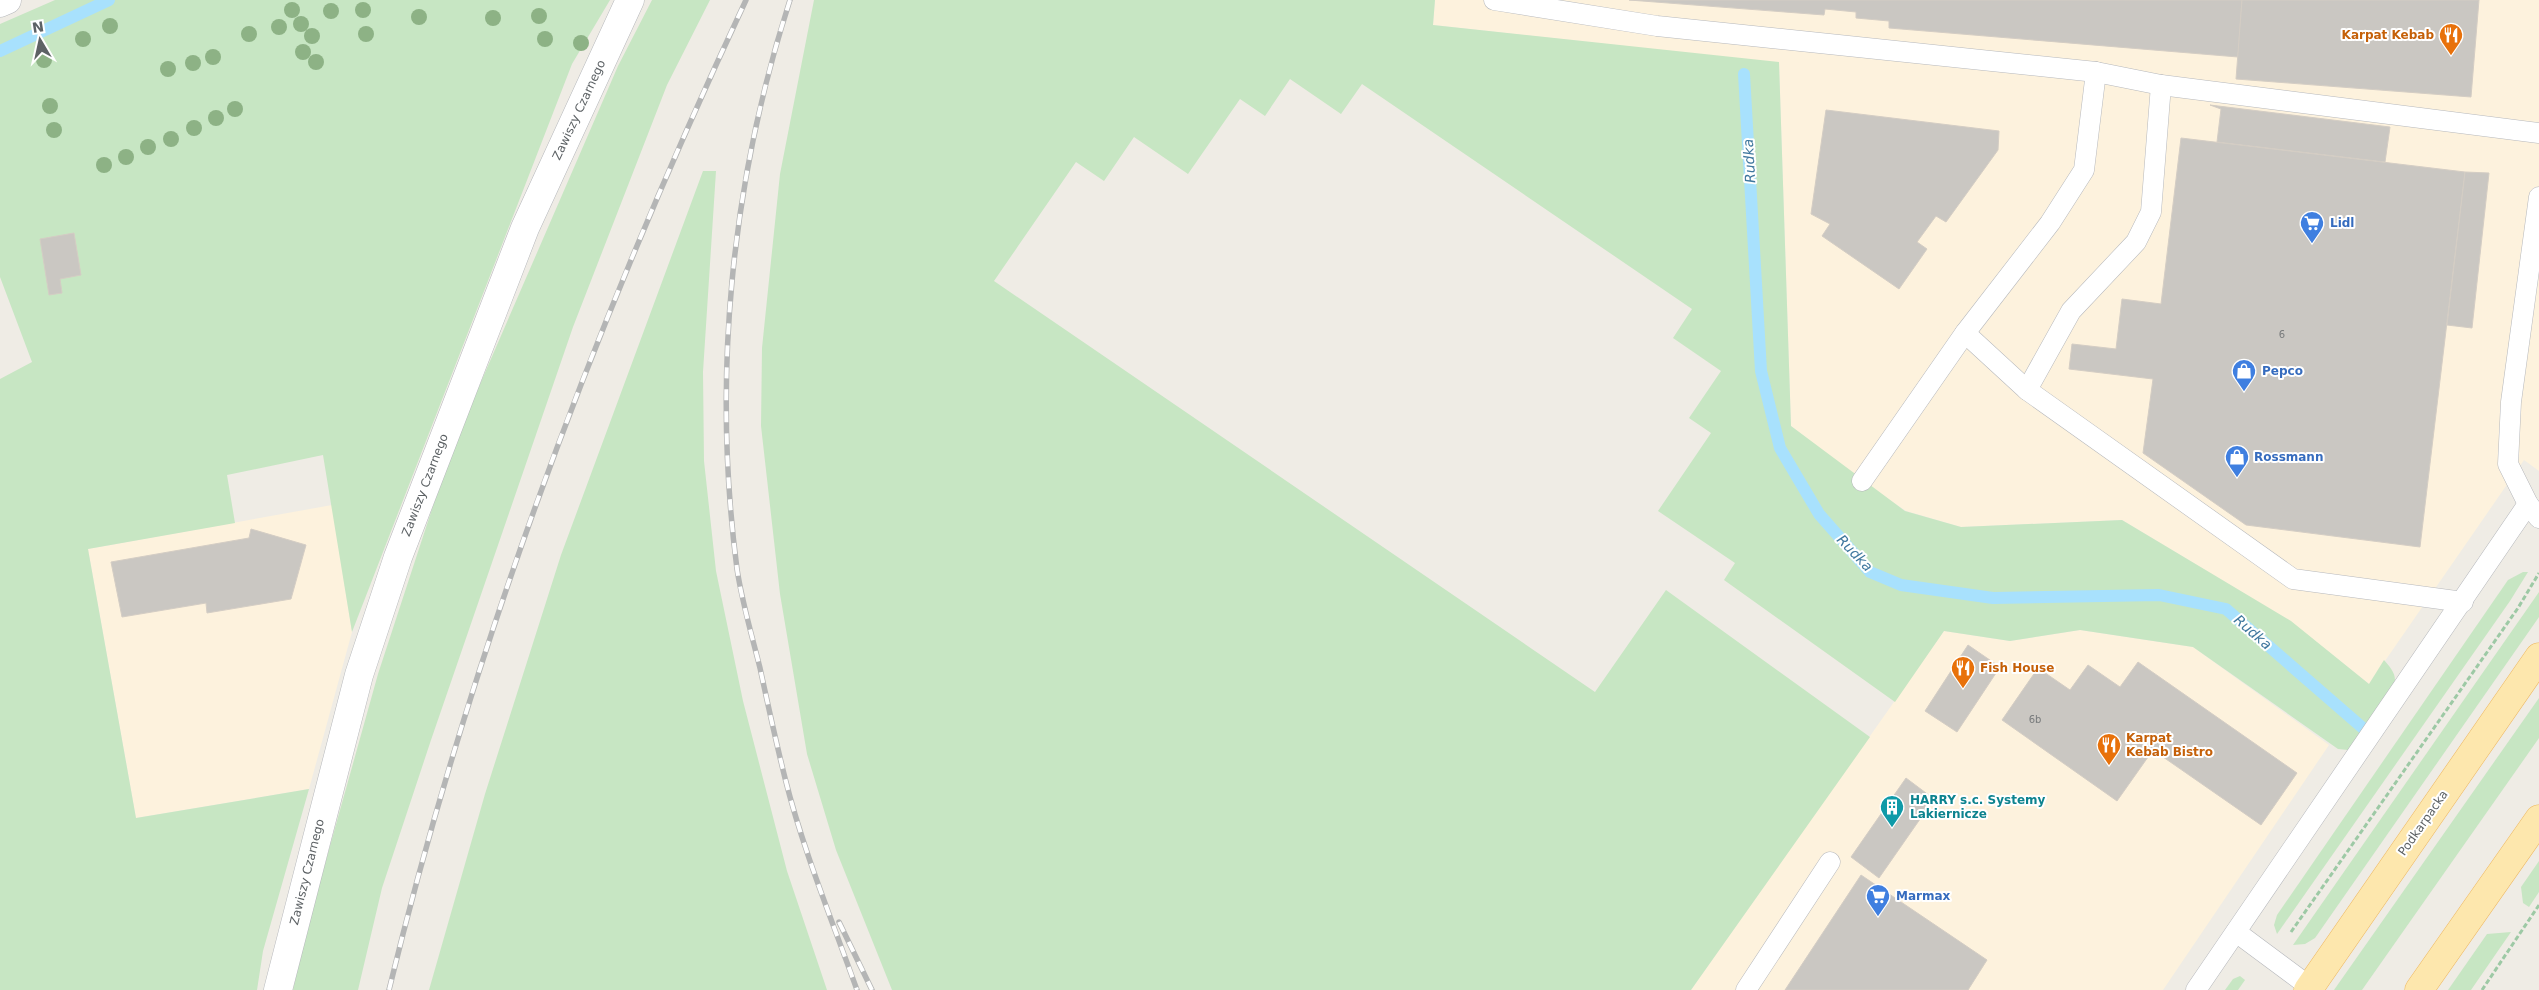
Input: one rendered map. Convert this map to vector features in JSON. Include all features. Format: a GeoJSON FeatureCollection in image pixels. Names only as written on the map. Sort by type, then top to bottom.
{"type":"FeatureCollection","features":[{"type":"Feature","properties":{"kind":"main road","name":"Podkarpacka"},"geometry":{"type":"LineString","coordinates":[[2309,989],[2539,657]]}},
{"type":"Feature","properties":{"kind":"main road"},"geometry":{"type":"LineString","coordinates":[[2418,990],[2539,819]]}},
{"type":"Feature","properties":{"kind":"street"},"geometry":{"type":"LineString","coordinates":[[0,3],[7,0]]}},
{"type":"Feature","properties":{"kind":"street","name":"Zawiszy Czarnego"},"geometry":{"type":"LineString","coordinates":[[278,990],[358,675],[398,557],[525,228],[630,0]]}},
{"type":"Feature","properties":{"kind":"lane"},"geometry":{"type":"LineString","coordinates":[[1494,0],[1657,26],[2096,72],[2161,85],[2539,133]]}},
{"type":"Feature","properties":{"kind":"lane"},"geometry":{"type":"LineString","coordinates":[[1862,481],[1965,334],[2050,224],[2084,170],[2096,72]]}},
{"type":"Feature","properties":{"kind":"lane"},"geometry":{"type":"LineString","coordinates":[[2027,390],[2071,311],[2136,242],[2151,212],[2161,85]]}},
{"type":"Feature","properties":{"kind":"lane"},"geometry":{"type":"LineString","coordinates":[[2196,990],[2463,602],[2533,511],[2508,464],[2511,402],[2539,198]]}},
{"type":"Feature","properties":{"kind":"lane"},"geometry":{"type":"LineString","coordinates":[[1965,334],[2027,390],[2293,579],[2463,602]]}},
{"type":"Feature","properties":{"kind":"lane"},"geometry":{"type":"LineString","coordinates":[[1746,990],[1830,862]]}},
{"type":"Feature","properties":{"kind":"lane"},"geometry":{"type":"LineString","coordinates":[[2236,932],[2309,989]]}},
{"type":"Feature","properties":{"kind":"path"},"geometry":{"type":"LineString","coordinates":[[2271,961],[2518,608],[2539,573]]}},
{"type":"Feature","properties":{"kind":"path"},"geometry":{"type":"LineString","coordinates":[[2482,990],[2539,905]]}},
{"type":"Feature","properties":{"kind":"shaded area"},"geometry":{"type":"Polygon","coordinates":[[[1435,0],[2539,0],[2539,471],[2524,460],[2369,684],[2290,621],[2122,520],[1961,527],[1906,511],[1862,481],[1791,426],[1779,63],[1433,25],[1435,0]]]}},
{"type":"Feature","properties":{"kind":"shaded area"},"geometry":{"type":"Polygon","coordinates":[[[332,505],[352,632],[309,789],[136,818],[88,549],[332,505]]]}},
{"type":"Feature","properties":{"kind":"shaded area"},"geometry":{"type":"Polygon","coordinates":[[[2080,630],[2193,647],[2329,745],[2163,990],[1691,990],[1944,631],[2010,641],[2080,630]]]}},
{"type":"Feature","properties":{"kind":"green space"},"geometry":{"type":"Polygon","coordinates":[[[55,0],[610,0],[572,64],[352,632],[323,455],[227,475],[235,523],[88,549],[136,818],[309,789],[263,951],[257,990],[0,990],[0,379],[32,362],[0,277],[0,24],[55,0]]]}},
{"type":"Feature","properties":{"kind":"green space"},"geometry":{"type":"Polygon","coordinates":[[[652,0],[710,0],[667,85],[573,327],[382,888],[358,990],[293,990],[304,939],[378,674],[451,451],[618,66],[652,0]]]}},
{"type":"Feature","properties":{"kind":"green space"},"geometry":{"type":"Polygon","coordinates":[[[814,0],[1435,0],[1433,25],[1779,62],[1791,426],[1905,511],[1961,527],[2122,520],[2291,621],[2369,684],[2384,660],[2394,674],[2393,688],[2383,707],[2348,750],[2338,749],[2193,647],[2080,630],[2010,641],[1944,631],[1895,702],[1724,580],[1735,563],[1658,511],[1711,433],[1689,418],[1721,371],[1673,338],[1692,309],[1362,84],[1341,114],[1290,79],[1265,116],[1240,99],[1188,174],[1134,137],[1104,181],[1076,162],[994,281],[1595,692],[1666,590],[1870,737],[1691,990],[892,990],[836,850],[807,754],[780,594],[761,426],[762,348],[780,174],[814,0]]]}},
{"type":"Feature","properties":{"kind":"green space"},"geometry":{"type":"Polygon","coordinates":[[[703,171],[716,171],[703,372],[704,461],[716,571],[743,701],[787,871],[827,990],[429,990],[485,794],[561,555],[703,171]]]}},
{"type":"Feature","properties":{"kind":"green space"},"geometry":{"type":"Polygon","coordinates":[[[2523,572],[2528,572],[2510,601],[2277,934],[2274,925],[2277,915],[2508,580],[2523,572]]]}},
{"type":"Feature","properties":{"kind":"green space"},"geometry":{"type":"Polygon","coordinates":[[[2539,592],[2539,617],[2315,938],[2305,944],[2293,945],[2539,592]]]}},
{"type":"Feature","properties":{"kind":"green space"},"geometry":{"type":"Polygon","coordinates":[[[2539,698],[2539,738],[2362,990],[2334,990],[2539,698]]]}},
{"type":"Feature","properties":{"kind":"green space"},"geometry":{"type":"Polygon","coordinates":[[[2539,861],[2539,892],[2529,907],[2523,903],[2521,887],[2539,861]]]}},
{"type":"Feature","properties":{"kind":"green space"},"geometry":{"type":"Polygon","coordinates":[[[2511,932],[2471,990],[2448,990],[2487,934],[2511,932]]]}},
{"type":"Feature","properties":{"kind":"green space"},"geometry":{"type":"Polygon","coordinates":[[[2240,976],[2245,980],[2238,990],[2225,990],[2233,979],[2240,976]]]}},
{"type":"Feature","properties":{"kind":"building"},"geometry":{"type":"Polygon","coordinates":[[[1629,0],[2242,0],[2238,57],[1889,28],[1889,21],[1856,18],[1856,12],[1825,9],[1824,15],[1629,0]]]}},
{"type":"Feature","properties":{"kind":"building"},"geometry":{"type":"Polygon","coordinates":[[[2242,0],[2479,0],[2471,97],[2236,79],[2242,0]]]}},
{"type":"Feature","properties":{"kind":"building"},"geometry":{"type":"Polygon","coordinates":[[[2210,105],[2390,127],[2385,162],[2217,142],[2221,109],[2210,105]]]}},
{"type":"Feature","properties":{"kind":"building"},"geometry":{"type":"Polygon","coordinates":[[[1826,110],[1999,131],[1998,150],[1946,222],[1936,216],[1917,242],[1927,249],[1899,289],[1822,236],[1830,224],[1811,214],[1826,110]]]}},
{"type":"Feature","properties":{"kind":"building"},"geometry":{"type":"Polygon","coordinates":[[[2181,138],[2465,172],[2420,547],[2246,525],[2143,453],[2153,379],[2069,369],[2072,344],[2116,349],[2122,299],[2161,304],[2181,138]]]}},
{"type":"Feature","properties":{"kind":"building"},"geometry":{"type":"Polygon","coordinates":[[[2465,172],[2489,173],[2472,328],[2447,325],[2465,172]]]}},
{"type":"Feature","properties":{"kind":"building"},"geometry":{"type":"Polygon","coordinates":[[[74,233],[81,275],[60,279],[62,293],[49,295],[40,239],[74,233]]]}},
{"type":"Feature","properties":{"kind":"building"},"geometry":{"type":"Polygon","coordinates":[[[251,529],[306,545],[291,599],[207,613],[206,603],[122,617],[111,562],[249,538],[251,529]]]}},
{"type":"Feature","properties":{"kind":"building","name":"Fish House"},"geometry":{"type":"Polygon","coordinates":[[[1968,645],[2000,667],[1957,732],[1925,711],[1968,645]]]}},
{"type":"Feature","properties":{"kind":"building"},"geometry":{"type":"Polygon","coordinates":[[[2138,662],[2297,773],[2261,825],[2153,750],[2117,801],[2002,720],[2038,668],[2070,690],[2088,665],[2120,687],[2138,662]]]}},
{"type":"Feature","properties":{"kind":"building","name":"HARRY s.c. Systemy Lakiernicze"},"geometry":{"type":"Polygon","coordinates":[[[1906,778],[1934,799],[1879,878],[1851,857],[1906,778]]]}},
{"type":"Feature","properties":{"kind":"building","name":"Marmax"},"geometry":{"type":"Polygon","coordinates":[[[1861,875],[1987,960],[1968,990],[1785,990],[1861,875]]]}},
{"type":"Feature","properties":{"kind":"waterway","name":"Rudka"},"geometry":{"type":"LineString","coordinates":[[0,51],[109,0]]}},
{"type":"Feature","properties":{"kind":"waterway","name":"Rudka"},"geometry":{"type":"LineString","coordinates":[[1744,74],[1761,371],[1780,448],[1819,514],[1870,572],[1901,585],[1993,598],[2159,595],[2226,609],[2364,729]]}},
{"type":"Feature","properties":{"kind":"railway"},"geometry":{"type":"LineString","coordinates":[[389,990],[422,862],[459,736],[499,610],[543,486],[589,363],[639,241],[691,120],[746,0]]}},
{"type":"Feature","properties":{"kind":"railway"},"geometry":{"type":"LineString","coordinates":[[790,0],[770,69],[753,139],[741,210],[732,282],[727,353],[726,425],[730,497],[739,581],[785,778],[809,858],[857,990]]}},
{"type":"Feature","properties":{"kind":"railway"},"geometry":{"type":"LineString","coordinates":[[839,922],[872,990]]}},
{"type":"Feature","properties":{"kind":"place","name":"Karpat Kebab"},"geometry":{"type":"Point","coordinates":[2451,56]}},
{"type":"Feature","properties":{"kind":"place","name":"Lidl"},"geometry":{"type":"Point","coordinates":[2312,244]}},
{"type":"Feature","properties":{"kind":"place","name":"Pepco"},"geometry":{"type":"Point","coordinates":[2244,392]}},
{"type":"Feature","properties":{"kind":"place","name":"Rossmann"},"geometry":{"type":"Point","coordinates":[2237,478]}},
{"type":"Feature","properties":{"kind":"place","name":"Fish House"},"geometry":{"type":"Point","coordinates":[1963,689]}},
{"type":"Feature","properties":{"kind":"place","name":"Karpat Kebab Bistro"},"geometry":{"type":"Point","coordinates":[2109,766]}},
{"type":"Feature","properties":{"kind":"place","name":"HARRY s.c. Systemy Lakiernicze"},"geometry":{"type":"Point","coordinates":[1892,828]}},
{"type":"Feature","properties":{"kind":"place","name":"Marmax"},"geometry":{"type":"Point","coordinates":[1878,917]}}]}
